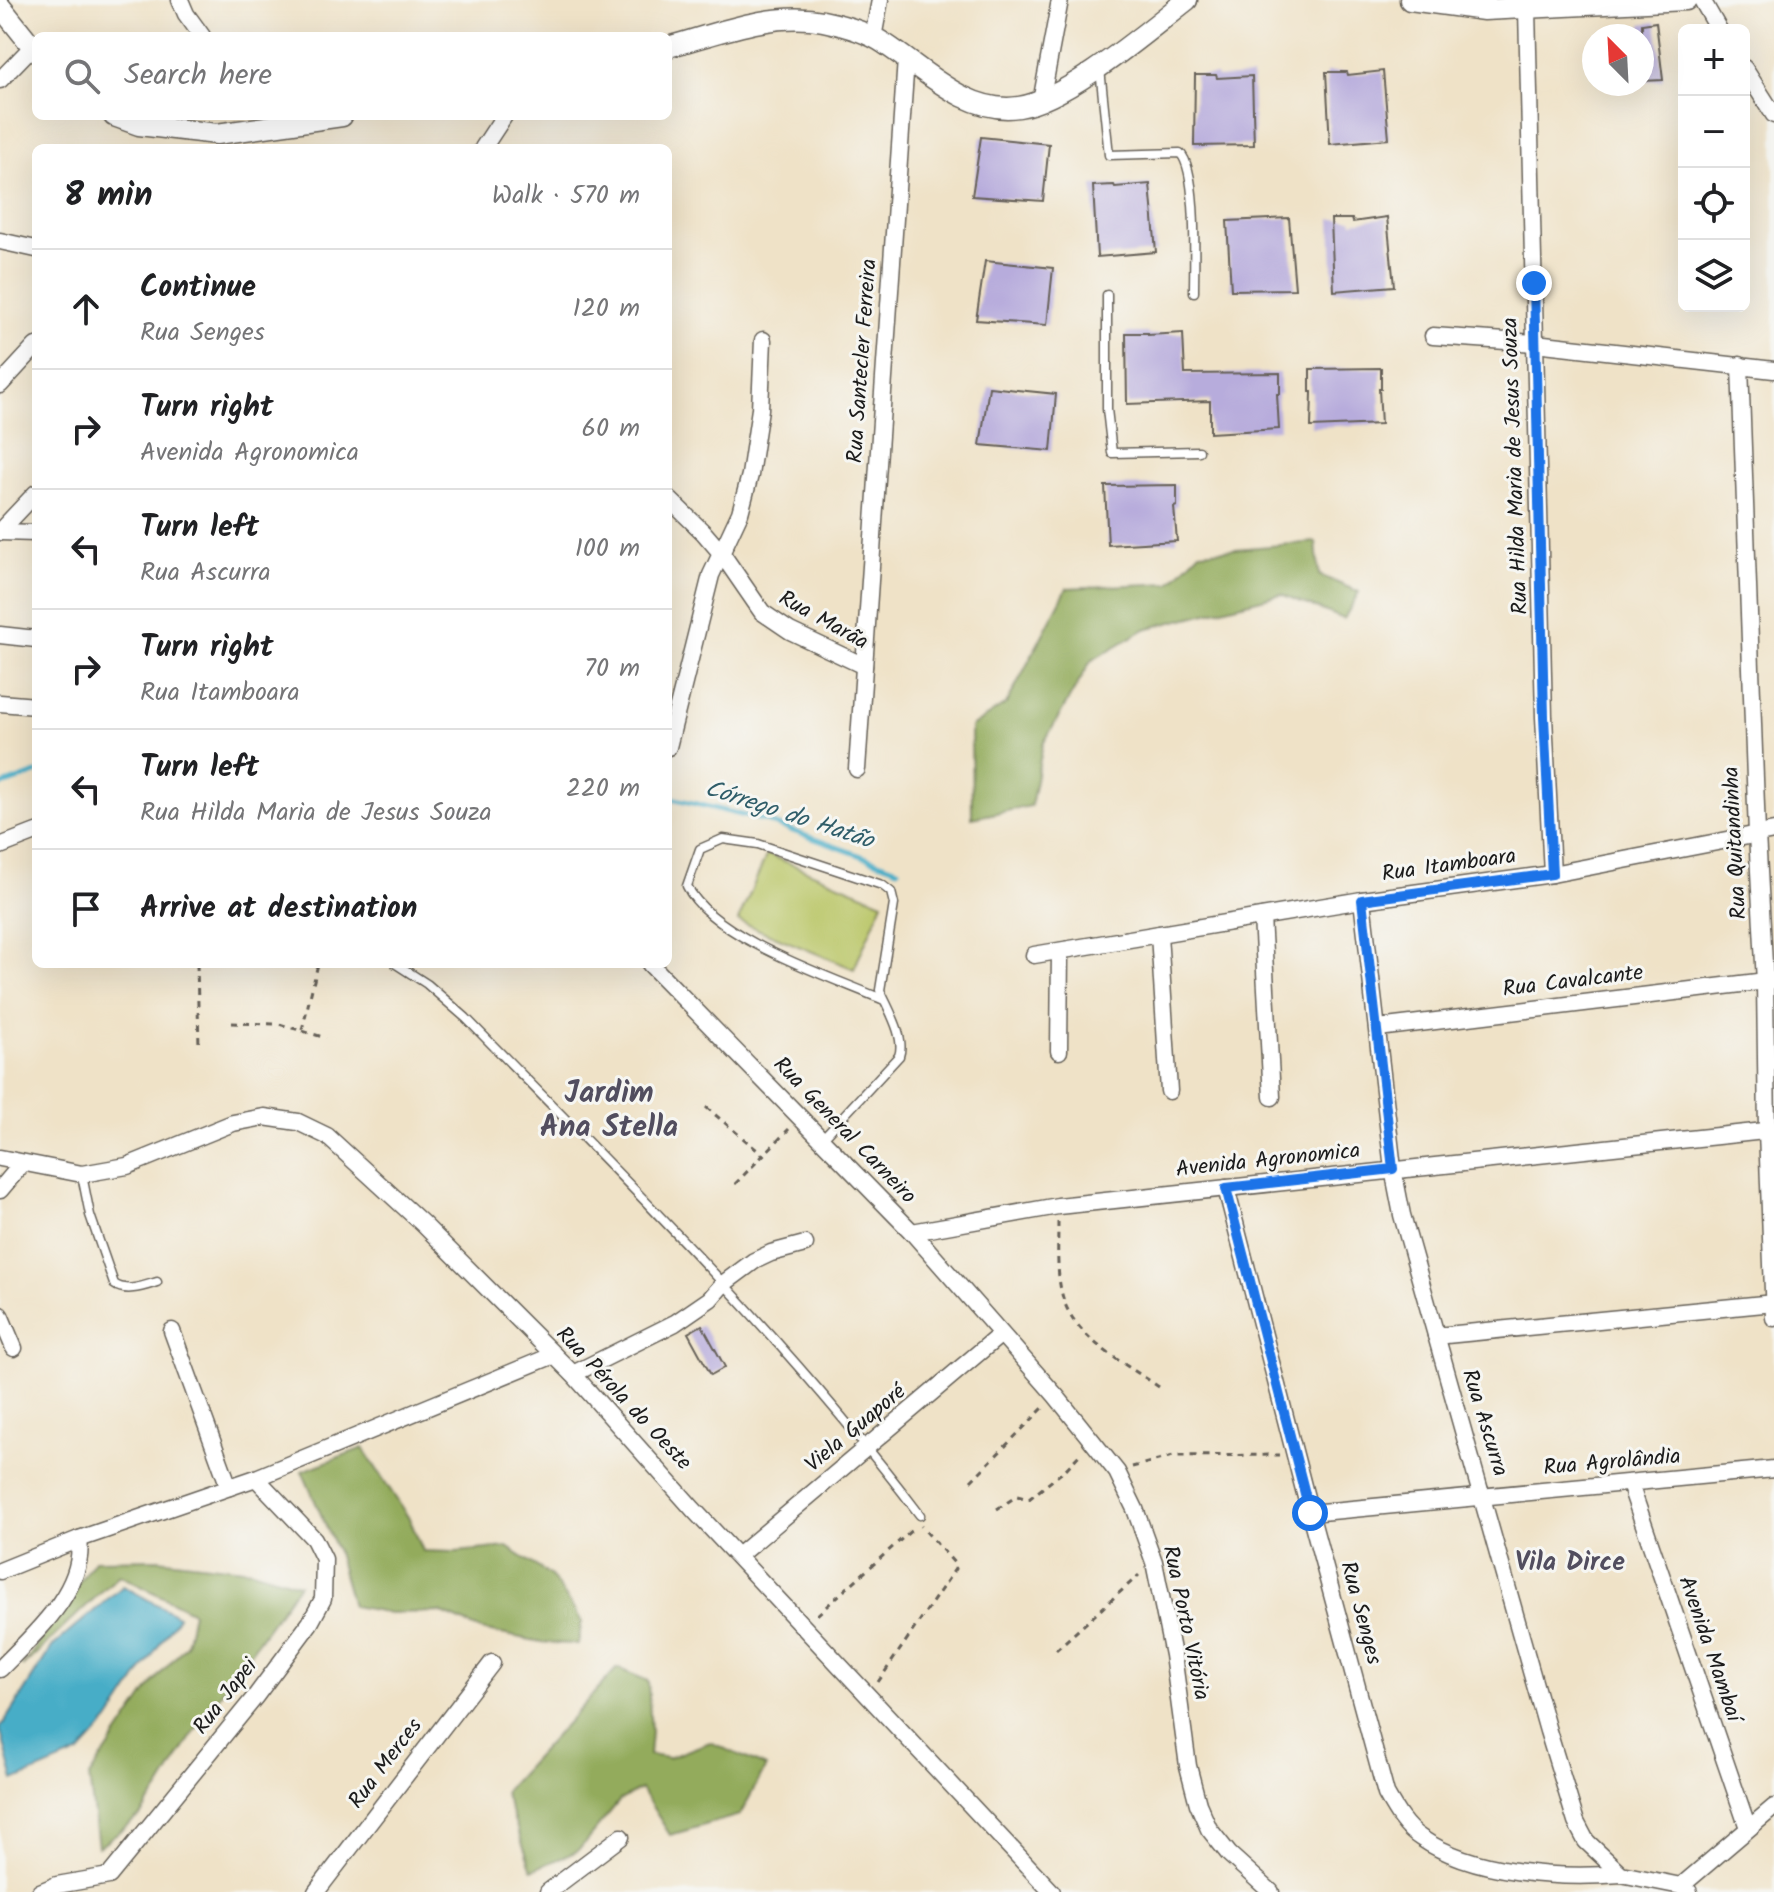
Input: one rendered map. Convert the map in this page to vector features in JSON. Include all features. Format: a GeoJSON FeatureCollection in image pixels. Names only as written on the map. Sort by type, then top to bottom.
{"type":"FeatureCollection","features":[{"type":"Feature","properties":{"kind":"street"},"geometry":{"type":"LineString","coordinates":[[180,0],[199,32]]}},
{"type":"Feature","properties":{"kind":"street"},"geometry":{"type":"LineString","coordinates":[[873,38],[880,0]]}},
{"type":"Feature","properties":{"kind":"street"},"geometry":{"type":"LineString","coordinates":[[1041,102],[1060,0]]}},
{"type":"Feature","properties":{"kind":"street"},"geometry":{"type":"LineString","coordinates":[[672,46],[771,21],[823,21],[873,38],[958,94],[999,108],[1018,107],[1041,102],[1100,65],[1187,0]]}},
{"type":"Feature","properties":{"kind":"street"},"geometry":{"type":"LineString","coordinates":[[1410,0],[1484,10],[1587,6],[1635,0],[1686,0]]}},
{"type":"Feature","properties":{"kind":"street"},"geometry":{"type":"LineString","coordinates":[[1702,0],[1716,24]]}},
{"type":"Feature","properties":{"kind":"street"},"geometry":{"type":"LineString","coordinates":[[0,6],[32,46]]}},
{"type":"Feature","properties":{"kind":"street","name":"Rua Hilda Maria de Jesus Souza"},"geometry":{"type":"LineString","coordinates":[[1527,9],[1544,717],[1552,874]]}},
{"type":"Feature","properties":{"kind":"street"},"geometry":{"type":"LineString","coordinates":[[0,80],[32,51]]}},
{"type":"Feature","properties":{"kind":"street","name":"Rua Santecler Ferreira"},"geometry":{"type":"LineString","coordinates":[[864,666],[906,59]]}},
{"type":"Feature","properties":{"kind":"street"},"geometry":{"type":"LineString","coordinates":[[1750,77],[1774,115]]}},
{"type":"Feature","properties":{"kind":"street"},"geometry":{"type":"LineString","coordinates":[[125,120],[139,125],[217,134],[244,124],[291,120]]}},
{"type":"Feature","properties":{"kind":"street"},"geometry":{"type":"LineString","coordinates":[[486,144],[501,120]]}},
{"type":"Feature","properties":{"kind":"street"},"geometry":{"type":"LineString","coordinates":[[0,241],[32,248]]}},
{"type":"Feature","properties":{"kind":"street"},"geometry":{"type":"LineString","coordinates":[[1433,336],[1535,343],[1774,370]]}},
{"type":"Feature","properties":{"kind":"street"},"geometry":{"type":"LineString","coordinates":[[672,731],[707,590],[740,513],[750,475],[760,409],[763,340]]}},
{"type":"Feature","properties":{"kind":"street"},"geometry":{"type":"LineString","coordinates":[[0,385],[32,350]]}},
{"type":"Feature","properties":{"kind":"street","name":"Rua Quitandinha"},"geometry":{"type":"LineString","coordinates":[[1740,365],[1766,832],[1773,1309]]}},
{"type":"Feature","properties":{"kind":"street"},"geometry":{"type":"LineString","coordinates":[[0,531],[32,497]]}},
{"type":"Feature","properties":{"kind":"street","name":"Rua Marãa"},"geometry":{"type":"LineString","coordinates":[[672,502],[722,554],[756,605],[775,623],[864,666],[857,769]]}},
{"type":"Feature","properties":{"kind":"street"},"geometry":{"type":"LineString","coordinates":[[0,531],[32,533]]}},
{"type":"Feature","properties":{"kind":"street"},"geometry":{"type":"LineString","coordinates":[[0,635],[32,639]]}},
{"type":"Feature","properties":{"kind":"street"},"geometry":{"type":"LineString","coordinates":[[0,703],[32,706]]}},
{"type":"Feature","properties":{"kind":"street","name":"Rua Itamboara"},"geometry":{"type":"LineString","coordinates":[[1034,955],[1362,900],[1552,874],[1766,832]]}},
{"type":"Feature","properties":{"kind":"street"},"geometry":{"type":"LineString","coordinates":[[0,846],[32,834]]}},
{"type":"Feature","properties":{"kind":"street","name":"Rua Ascurra"},"geometry":{"type":"LineString","coordinates":[[1362,900],[1393,1169],[1402,1215],[1576,1822],[1586,1841],[1621,1874]]}},
{"type":"Feature","properties":{"kind":"street"},"geometry":{"type":"LineString","coordinates":[[1262,917],[1272,1097]]}},
{"type":"Feature","properties":{"kind":"street"},"geometry":{"type":"LineString","coordinates":[[1159,934],[1169,1091]]}},
{"type":"Feature","properties":{"kind":"street"},"geometry":{"type":"LineString","coordinates":[[1059,1051],[1060,951]]}},
{"type":"Feature","properties":{"kind":"street","name":"Rua General Carneiro"},"geometry":{"type":"LineString","coordinates":[[654,968],[912,1232],[1001,1334]]}},
{"type":"Feature","properties":{"kind":"street","name":"Rua Cavalcante"},"geometry":{"type":"LineString","coordinates":[[1378,1028],[1770,981]]}},
{"type":"Feature","properties":{"kind":"street","name":"Rua Pérola do Oeste"},"geometry":{"type":"LineString","coordinates":[[0,1158],[82,1174],[127,1166],[233,1123],[264,1117],[298,1122],[327,1136],[367,1171],[573,1374],[693,1509],[1052,1892]]}},
{"type":"Feature","properties":{"kind":"street","name":"Avenida Agronomica"},"geometry":{"type":"LineString","coordinates":[[912,1232],[1058,1206],[1770,1130]]}},
{"type":"Feature","properties":{"kind":"street"},"geometry":{"type":"LineString","coordinates":[[0,1190],[22,1164]]}},
{"type":"Feature","properties":{"kind":"street","name":"Rua Senges"},"geometry":{"type":"LineString","coordinates":[[1226,1188],[1386,1794],[1398,1815],[1418,1837],[1444,1850],[1493,1866],[1554,1876],[1621,1874]]}},
{"type":"Feature","properties":{"kind":"street"},"geometry":{"type":"LineString","coordinates":[[573,1374],[675,1323],[762,1257],[805,1244]]}},
{"type":"Feature","properties":{"kind":"street"},"geometry":{"type":"LineString","coordinates":[[1436,1336],[1773,1309]]}},
{"type":"Feature","properties":{"kind":"street"},"geometry":{"type":"LineString","coordinates":[[0,1315],[14,1348]]}},
{"type":"Feature","properties":{"kind":"street"},"geometry":{"type":"LineString","coordinates":[[172,1331],[229,1487]]}},
{"type":"Feature","properties":{"kind":"street","name":"Rua Porto Vitória"},"geometry":{"type":"LineString","coordinates":[[1001,1334],[1117,1472],[1135,1509],[1154,1562],[1173,1655],[1188,1766],[1198,1804],[1209,1829],[1229,1854],[1271,1892]]}},
{"type":"Feature","properties":{"kind":"street","name":"Viela Guaporé"},"geometry":{"type":"LineString","coordinates":[[739,1555],[1001,1334]]}},
{"type":"Feature","properties":{"kind":"street"},"geometry":{"type":"LineString","coordinates":[[0,1571],[79,1539],[256,1478],[554,1355]]}},
{"type":"Feature","properties":{"kind":"street","name":"Rua Agrolândia"},"geometry":{"type":"LineString","coordinates":[[1310,1513],[1774,1469]]}},
{"type":"Feature","properties":{"kind":"street","name":"Rua Japei"},"geometry":{"type":"LineString","coordinates":[[40,1892],[57,1885],[109,1884],[255,1697],[310,1623],[323,1599],[324,1559],[314,1539],[256,1478]]}},
{"type":"Feature","properties":{"kind":"street","name":"Avenida Mambaí"},"geometry":{"type":"LineString","coordinates":[[1630,1484],[1748,1828]]}},
{"type":"Feature","properties":{"kind":"street"},"geometry":{"type":"LineString","coordinates":[[0,1669],[71,1586],[79,1565],[79,1539]]}},
{"type":"Feature","properties":{"kind":"street","name":"Rua Merces"},"geometry":{"type":"LineString","coordinates":[[316,1892],[492,1663]]}},
{"type":"Feature","properties":{"kind":"street"},"geometry":{"type":"LineString","coordinates":[[1621,1874],[1685,1889],[1774,1807]]}},
{"type":"Feature","properties":{"kind":"street"},"geometry":{"type":"LineString","coordinates":[[548,1892],[621,1837]]}},
{"type":"Feature","properties":{"kind":"lane"},"geometry":{"type":"LineString","coordinates":[[1100,65],[1109,155],[1180,153],[1188,160],[1194,292]]}},
{"type":"Feature","properties":{"kind":"lane"},"geometry":{"type":"LineString","coordinates":[[1107,295],[1107,409],[1112,453],[1199,451]]}},
{"type":"Feature","properties":{"kind":"lane"},"geometry":{"type":"LineString","coordinates":[[822,1139],[899,1056],[900,1042],[884,1000],[880,990],[894,904],[891,892],[882,885],[758,844],[723,839],[700,849],[687,886],[703,910],[751,942],[884,1000]]}},
{"type":"Feature","properties":{"kind":"lane"},"geometry":{"type":"LineString","coordinates":[[402,968],[427,984],[466,1018],[723,1284],[869,1448],[920,1515]]}},
{"type":"Feature","properties":{"kind":"lane"},"geometry":{"type":"LineString","coordinates":[[82,1174],[90,1215],[114,1284],[120,1288],[157,1282]]}},
{"type":"Feature","properties":{"kind":"path"},"geometry":{"type":"LineString","coordinates":[[197,968],[199,1047]]}},
{"type":"Feature","properties":{"kind":"path"},"geometry":{"type":"LineString","coordinates":[[302,1030],[317,968]]}},
{"type":"Feature","properties":{"kind":"path"},"geometry":{"type":"LineString","coordinates":[[232,1023],[265,1022],[326,1038]]}},
{"type":"Feature","properties":{"kind":"path"},"geometry":{"type":"LineString","coordinates":[[706,1107],[763,1155]]}},
{"type":"Feature","properties":{"kind":"path"},"geometry":{"type":"LineString","coordinates":[[735,1184],[800,1118]]}},
{"type":"Feature","properties":{"kind":"path"},"geometry":{"type":"LineString","coordinates":[[1058,1206],[1058,1266],[1064,1300],[1079,1327],[1159,1387]]}},
{"type":"Feature","properties":{"kind":"path"},"geometry":{"type":"LineString","coordinates":[[971,1481],[1056,1396]]}},
{"type":"Feature","properties":{"kind":"path"},"geometry":{"type":"LineString","coordinates":[[997,1509],[1017,1496],[1029,1499],[1065,1470],[1093,1441]]}},
{"type":"Feature","properties":{"kind":"path"},"geometry":{"type":"LineString","coordinates":[[1117,1472],[1173,1456],[1295,1454]]}},
{"type":"Feature","properties":{"kind":"path"},"geometry":{"type":"LineString","coordinates":[[805,1626],[919,1524],[955,1564],[955,1569],[869,1695]]}},
{"type":"Feature","properties":{"kind":"path"},"geometry":{"type":"LineString","coordinates":[[1056,1650],[1154,1562]]}},
{"type":"Feature","properties":{"kind":"green space"},"geometry":{"type":"Polygon","coordinates":[[[1316,542],[1319,575],[1359,592],[1344,619],[1281,594],[1145,629],[1091,661],[1043,744],[1031,806],[972,818],[971,727],[1007,703],[1067,588],[1170,583],[1200,552],[1316,542]]]}},
{"type":"Feature","properties":{"kind":"green space"},"geometry":{"type":"Polygon","coordinates":[[[767,854],[883,902],[854,969],[738,921],[767,854]]]}},
{"type":"Feature","properties":{"kind":"green space"},"geometry":{"type":"Polygon","coordinates":[[[363,1448],[410,1520],[423,1551],[456,1552],[507,1547],[551,1576],[582,1621],[578,1644],[546,1643],[481,1630],[440,1612],[390,1613],[352,1606],[336,1549],[302,1471],[363,1448]]]}},
{"type":"Feature","properties":{"kind":"green space"},"geometry":{"type":"Polygon","coordinates":[[[158,1559],[252,1570],[299,1584],[199,1724],[140,1816],[98,1847],[89,1777],[154,1681],[186,1645],[193,1612],[119,1575],[22,1667],[94,1560],[158,1559]]]}},
{"type":"Feature","properties":{"kind":"green space"},"geometry":{"type":"Polygon","coordinates":[[[617,1668],[648,1681],[649,1755],[668,1758],[710,1742],[766,1767],[740,1815],[670,1835],[641,1789],[620,1800],[578,1851],[532,1870],[504,1792],[617,1668]]]}},
{"type":"Feature","properties":{"kind":"water"},"geometry":{"type":"Polygon","coordinates":[[[123,1586],[178,1616],[109,1721],[80,1753],[14,1781],[0,1729],[52,1647],[123,1586]]]}},
{"type":"Feature","properties":{"kind":"building"},"geometry":{"type":"Polygon","coordinates":[[[1656,22],[1663,80],[1654,80],[1654,24],[1642,24],[1656,22]]]}},
{"type":"Feature","properties":{"kind":"building"},"geometry":{"type":"Polygon","coordinates":[[[1383,71],[1389,139],[1330,144],[1326,72],[1347,72],[1348,75],[1383,71]]]}},
{"type":"Feature","properties":{"kind":"building"},"geometry":{"type":"Polygon","coordinates":[[[1195,75],[1216,75],[1217,78],[1252,76],[1254,145],[1194,146],[1195,75]]]}},
{"type":"Feature","properties":{"kind":"building"},"geometry":{"type":"Polygon","coordinates":[[[981,137],[1049,144],[1043,201],[972,196],[981,137]]]}},
{"type":"Feature","properties":{"kind":"building"},"geometry":{"type":"Polygon","coordinates":[[[1150,184],[1156,252],[1097,257],[1093,186],[1150,184]]]}},
{"type":"Feature","properties":{"kind":"building"},"geometry":{"type":"Polygon","coordinates":[[[1387,217],[1394,286],[1334,291],[1331,219],[1352,219],[1353,222],[1387,217]]]}},
{"type":"Feature","properties":{"kind":"building"},"geometry":{"type":"Polygon","coordinates":[[[1289,218],[1295,289],[1231,290],[1227,221],[1289,218]]]}},
{"type":"Feature","properties":{"kind":"building"},"geometry":{"type":"Polygon","coordinates":[[[985,261],[1053,268],[1047,325],[976,320],[985,261]]]}},
{"type":"Feature","properties":{"kind":"building"},"geometry":{"type":"Polygon","coordinates":[[[1126,333],[1183,333],[1185,374],[1280,373],[1280,394],[1277,394],[1279,429],[1210,433],[1210,401],[1127,404],[1126,333]]]}},
{"type":"Feature","properties":{"kind":"building"},"geometry":{"type":"Polygon","coordinates":[[[1381,368],[1381,424],[1311,427],[1310,369],[1381,368]]]}},
{"type":"Feature","properties":{"kind":"building"},"geometry":{"type":"Polygon","coordinates":[[[989,387],[1056,394],[1051,451],[980,445],[989,387]]]}},
{"type":"Feature","properties":{"kind":"building"},"geometry":{"type":"Polygon","coordinates":[[[1177,485],[1177,506],[1174,507],[1177,541],[1108,545],[1105,486],[1177,485]]]}},
{"type":"Feature","properties":{"kind":"building"},"geometry":{"type":"Polygon","coordinates":[[[702,1325],[725,1367],[711,1375],[688,1333],[702,1325]]]}},
{"type":"Feature","properties":{"kind":"waterway","name":"Córrego do Hatão"},"geometry":{"type":"LineString","coordinates":[[0,786],[32,774]]}},
{"type":"Feature","properties":{"kind":"waterway","name":"Córrego do Hatão"},"geometry":{"type":"LineString","coordinates":[[672,798],[762,820],[898,869]]}},
{"type":"Feature","properties":{"kind":"district","name":"Jardim Ana Stella"},"geometry":{"type":"Point","coordinates":[609,1111]}},
{"type":"Feature","properties":{"kind":"district","name":"Vila Dirce"},"geometry":{"type":"Point","coordinates":[1570,1563]}},
{"type":"Feature","properties":{"kind":"route"},"geometry":{"type":"LineString","coordinates":[[1310,1513],[1226,1188],[1393,1169],[1362,900],[1552,874],[1544,717],[1534,283]]}}]}
